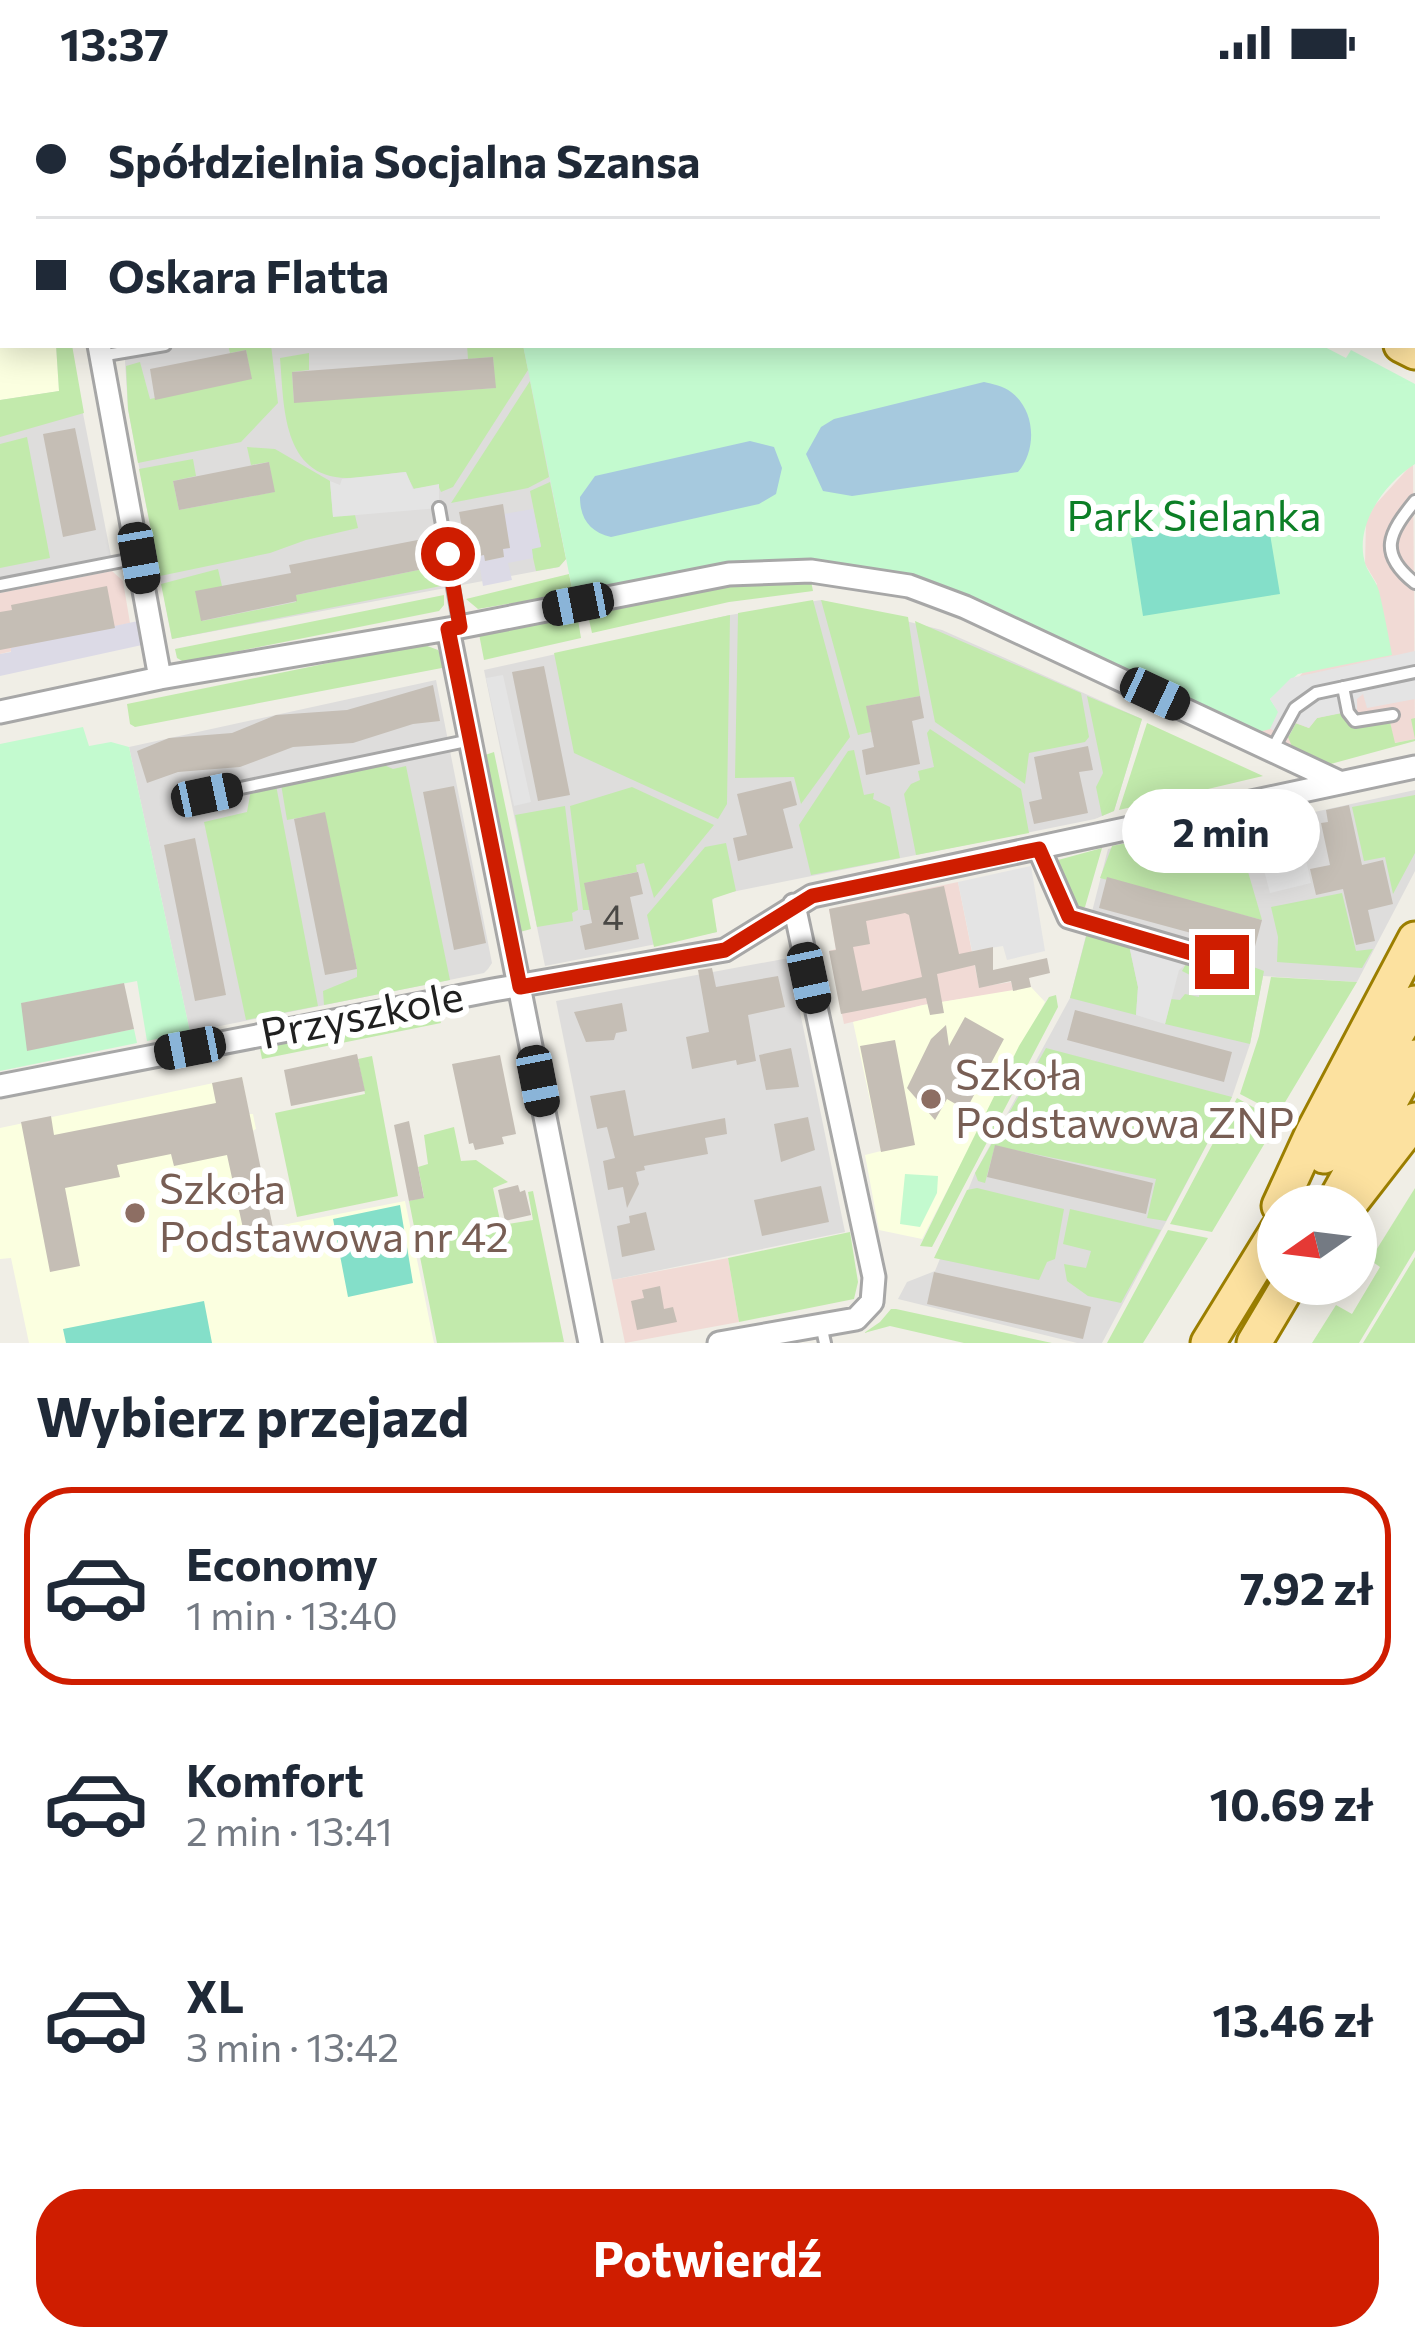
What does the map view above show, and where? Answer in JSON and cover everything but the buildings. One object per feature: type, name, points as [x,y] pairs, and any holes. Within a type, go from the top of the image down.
[{"type":"main road","points":[[1289,1185],[1415,939]]},
{"type":"main road","points":[[1305,1185],[1415,1003]]},
{"type":"main road","points":[[1344,1185],[1415,1058]]},
{"type":"main road","points":[[1364,1185],[1415,1120]]},
{"type":"main road","points":[[1244,1283],[1257,1255]]},
{"type":"main road","points":[[1208,1343],[1257,1262]]},
{"type":"main road","points":[[1254,1343],[1277,1305]]},
{"type":"street","points":[[99,350],[160,678]]},
{"type":"street","points":[[0,712],[160,678],[454,628],[729,574],[812,572],[909,586],[964,607],[1339,782]]},
{"type":"street","points":[[454,628],[471,740],[590,1343]]},
{"type":"street","name":"Przyszkole","points":[[0,1086],[725,950],[812,896],[1415,767]]},
{"type":"street","points":[[1039,849],[1069,917],[1222,962]]},
{"type":"street","points":[[718,1343],[823,1334],[863,1315],[872,1302],[874,1277],[794,905]]},
{"type":"lane","points":[[439,508],[454,628]]},
{"type":"lane","points":[[1409,511],[1415,525]]},
{"type":"lane","points":[[1409,511],[1390,544],[1401,572],[1415,583]]},
{"type":"lane","points":[[0,586],[139,558]]},
{"type":"lane","points":[[1272,750],[1288,718],[1316,693],[1415,672]]},
{"type":"lane","points":[[1343,687],[1349,715],[1355,721],[1393,715]]},
{"type":"lane","points":[[207,795],[471,740]]},
{"type":"shaded area","points":[[0,348],[56,348],[59,391],[0,400]]},
{"type":"shaded area","points":[[124,348],[525,348],[566,559],[559,567],[172,639],[128,409]]},
{"type":"shaded area","points":[[78,388],[111,556],[0,578],[0,400]]},
{"type":"shaded area","points":[[1413,463],[1415,739],[1394,743],[1390,723],[1299,751],[1253,732],[1377,584],[1365,564],[1366,521]]},
{"type":"shaded area","points":[[406,472],[413,489],[439,484],[439,508],[333,517],[330,481],[340,485],[342,479]]},
{"type":"shaded area","points":[[533,509],[541,547],[532,549],[533,558],[508,563],[512,580],[483,586],[478,556],[484,555],[486,561],[504,557],[503,549],[510,547],[504,514]]},
{"type":"shaded area","points":[[112,571],[123,581],[130,623],[0,654],[0,593]]},
{"type":"shaded area","points":[[821,600],[942,630],[1142,719],[1114,811],[1095,819],[717,895],[711,902],[717,932],[545,966],[484,670],[730,615]]},
{"type":"shaded area","points":[[138,621],[142,645],[0,676],[0,654],[11,648]]},
{"type":"shaded area","points":[[1415,651],[1415,699],[1367,708],[1363,694],[1357,699],[1357,710],[1317,718],[1309,728],[1296,723],[1289,736],[1270,729],[1278,712],[1270,699],[1291,678]]},
{"type":"shaded area","points":[[503,675],[531,802],[514,806],[486,678]]},
{"type":"shaded area","points":[[436,680],[492,963],[488,969],[190,1032],[129,747]]},
{"type":"shaded area","points":[[1415,790],[1415,871],[1357,982],[1263,976],[1250,1044],[1232,1097],[1102,1343],[1077,1343],[898,1299],[907,1282],[935,1271],[975,1173],[1070,998],[1108,849],[1233,820],[1250,826]]},
{"type":"shaded area","points":[[1297,818],[1311,883],[1270,893],[1253,828]]},
{"type":"shaded area","points":[[1031,866],[1045,951],[1007,960],[1003,946],[972,951],[958,882]]},
{"type":"shaded area","points":[[958,882],[979,987],[1011,982],[1013,991],[844,1024],[829,951],[836,949],[829,909]]},
{"type":"shaded area","points":[[1131,933],[1243,963],[1243,974],[1235,982],[1199,976],[1195,962],[1186,964],[1179,970],[1165,1024],[1136,1015],[1138,987]]},
{"type":"shaded area","points":[[789,958],[845,1232],[612,1280],[556,1001]]},
{"type":"shaded area","name":"Szkoła Podstawowa ZNP","points":[[1031,987],[1045,1002],[922,1239],[879,1230],[865,1155],[881,1151],[853,1022]]},
{"type":"shaded area","name":"Szkoła Podstawowa nr 42","points":[[242,1077],[272,1227],[405,1201],[434,1343],[29,1343],[11,1258],[0,1259],[0,1128]]},
{"type":"shaded area","points":[[728,1258],[739,1322],[625,1343],[612,1280]]},
{"type":"green space","points":[[56,348],[73,348],[84,413],[0,437],[0,400],[59,391]]},
{"type":"green space","points":[[229,348],[271,348],[278,403],[241,442],[138,463],[126,366],[140,362],[150,399],[251,378],[246,350],[230,353]]},
{"type":"green space","points":[[467,348],[524,348],[528,370],[453,487],[441,492],[438,485],[414,489],[405,472],[354,478],[326,475],[298,452],[286,417],[280,358],[309,353],[309,370],[292,372],[294,402],[495,388],[493,357],[468,359]]},
{"type":"green space","name":"Park Sielanka","points":[[524,348],[1327,348],[1346,358],[1351,350],[1415,384],[1415,464],[1383,494],[1364,536],[1366,566],[1379,591],[1392,655],[1298,674],[1270,699],[1279,713],[1270,729],[1259,732],[912,575],[804,559],[729,562],[573,593]]},
{"type":"green space","points":[[530,381],[549,477],[528,488],[451,503]]},
{"type":"green space","points":[[27,437],[50,558],[0,568],[0,444]]},
{"type":"green space","points":[[247,447],[275,449],[330,481],[333,516],[355,515],[358,528],[160,576],[139,469],[193,459],[196,476],[173,481],[179,510],[274,492],[269,462],[251,465]]},
{"type":"green space","points":[[550,482],[566,559],[559,567],[536,571],[531,549],[541,546],[530,491]]},
{"type":"green space","points":[[1267,516],[1280,594],[1143,616],[1131,538]]},
{"type":"green space","points":[[438,566],[441,586],[172,639],[161,584],[218,569],[222,586],[202,621],[296,602],[296,595]]},
{"type":"green space","points":[[569,574],[573,593],[478,609],[466,599]]},
{"type":"green space","points":[[746,580],[811,581],[813,591],[729,602],[592,633],[588,615]]},
{"type":"green space","points":[[444,595],[439,611],[184,662],[175,649]]},
{"type":"green space","points":[[813,600],[850,737],[801,804],[794,777],[735,778],[738,613]]},
{"type":"green space","points":[[821,600],[908,617],[920,696],[867,706],[871,732],[858,735]]},
{"type":"green space","points":[[577,614],[581,638],[484,660],[479,634]]},
{"type":"green space","points":[[730,615],[727,804],[718,819],[574,753],[554,653]]},
{"type":"green space","points":[[915,621],[1081,693],[1089,737],[1085,742],[1029,753],[1025,784],[935,722]]},
{"type":"green space","points":[[422,644],[438,650],[447,667],[135,727],[130,724],[127,704]]},
{"type":"green space","points":[[1087,696],[1142,719],[1114,811],[1102,816],[1096,787],[1103,773]]},
{"type":"green space","points":[[1340,713],[1351,724],[1390,722],[1395,743],[1415,741],[1327,765],[1293,749],[1288,737],[1295,723],[1309,728],[1317,718]]},
{"type":"green space","points":[[1147,723],[1263,776],[1119,810]]},
{"type":"green space","points":[[83,727],[89,746],[111,742],[129,747],[190,1032],[147,1041],[137,981],[22,1003],[28,1050],[134,1029],[137,1043],[0,1071],[0,744]]},
{"type":"green space","points":[[930,729],[1021,789],[1029,833],[916,855],[904,794],[920,780],[918,771],[934,767]]},
{"type":"green space","points":[[854,750],[864,795],[874,793],[873,799],[890,807],[900,858],[811,875],[799,825],[848,751]]},
{"type":"green space","points":[[494,752],[531,929],[520,932],[485,755]]},
{"type":"green space","points":[[382,764],[393,769],[406,766],[450,980],[324,1005],[323,991],[357,977],[357,969],[324,813],[287,820],[281,784]]},
{"type":"green space","points":[[276,785],[318,1006],[246,1020],[204,822],[247,812],[251,790]]},
{"type":"green space","points":[[632,787],[714,825],[654,898],[644,863],[636,865],[637,872],[585,883],[590,910],[583,910],[570,806]]},
{"type":"green space","points":[[1415,795],[1415,853],[1393,894],[1385,857],[1364,861],[1352,807]]},
{"type":"green space","points":[[565,806],[578,910],[572,913],[573,921],[537,927],[515,815]]},
{"type":"green space","points":[[1233,820],[1262,920],[1100,878],[1112,846]]},
{"type":"green space","points":[[726,843],[736,891],[712,899],[717,932],[654,947],[647,915],[705,847]]},
{"type":"green space","points":[[1102,848],[1085,907],[1079,909],[1070,901],[1058,860]]},
{"type":"green space","points":[[1342,893],[1356,951],[1373,949],[1362,968],[1277,962],[1278,937],[1271,907]]},
{"type":"green space","points":[[1087,933],[1129,945],[1138,987],[1136,1015],[1070,998]]},
{"type":"green space","points":[[1195,962],[1243,974],[1243,963],[1264,971],[1250,1044],[1165,1024],[1171,999],[1180,1000],[1185,994],[1199,997],[1200,991],[1191,988],[1190,975],[1182,971]]},
{"type":"green space","points":[[1271,977],[1357,982],[1278,1114],[1240,1094]]},
{"type":"green space","points":[[1056,995],[1058,1007],[932,1247],[920,1246],[1019,1046],[1049,997]]},
{"type":"green space","points":[[439,1016],[441,1023],[262,1059],[259,1044],[383,1020],[409,1022]]},
{"type":"green space","points":[[1046,1048],[1232,1097],[1166,1221],[1147,1218],[1156,1179],[995,1146],[985,1183],[978,1181],[975,1173]]},
{"type":"green space","points":[[372,1056],[398,1196],[297,1217],[275,1113],[365,1094],[358,1059]]},
{"type":"green space","points":[[1237,1098],[1278,1121],[1212,1232],[1170,1224]]},
{"type":"green space","points":[[454,1127],[461,1161],[476,1160],[508,1182],[493,1188],[501,1225],[533,1220],[528,1192],[533,1191],[564,1342],[437,1343],[409,1201],[424,1197],[418,1167],[428,1164],[424,1135]]},
{"type":"green space","points":[[905,1174],[938,1176],[937,1193],[920,1227],[900,1224]]},
{"type":"green space","points":[[977,1188],[1064,1209],[1055,1259],[1047,1262],[1039,1280],[934,1258],[967,1190]]},
{"type":"green space","points":[[1415,1188],[1415,1250],[1359,1343],[1312,1343],[1336,1305],[1352,1314],[1357,1305],[1377,1305],[1377,1249]]},
{"type":"green space","points":[[400,1205],[413,1283],[348,1297],[333,1219]]},
{"type":"green space","points":[[1070,1209],[1161,1230],[1121,1303],[1088,1296],[1067,1281],[1064,1264],[1086,1268],[1091,1251],[1063,1244]]},
{"type":"green space","points":[[1168,1230],[1208,1238],[1143,1343],[1107,1343]]},
{"type":"green space","points":[[850,1232],[858,1282],[854,1299],[739,1322],[728,1258]]},
{"type":"green space","points":[[1415,1257],[1415,1343],[1363,1343]]},
{"type":"green space","points":[[204,1301],[212,1343],[66,1343],[63,1329]]},
{"type":"green space","points":[[891,1309],[1052,1343],[964,1343],[890,1326],[864,1333]]},
{"type":"water","points":[[984,382],[1008,390],[1025,409],[1031,442],[1018,472],[852,496],[823,491],[806,454],[821,427],[834,419]]},
{"type":"water","points":[[750,441],[774,447],[782,468],[776,494],[759,504],[611,537],[597,532],[584,518],[580,497],[595,476]]},
{"type":"place","name":"Szkoła Podstawowa ZNP","points":[[931,1099]]},
{"type":"place","name":"Szkoła Podstawowa nr 42","points":[[135,1213]]},
{"type":"route","points":[[448,554],[460,627],[448,629],[520,987],[725,950],[805,898],[1039,849],[1069,917],[1222,962]]}]
